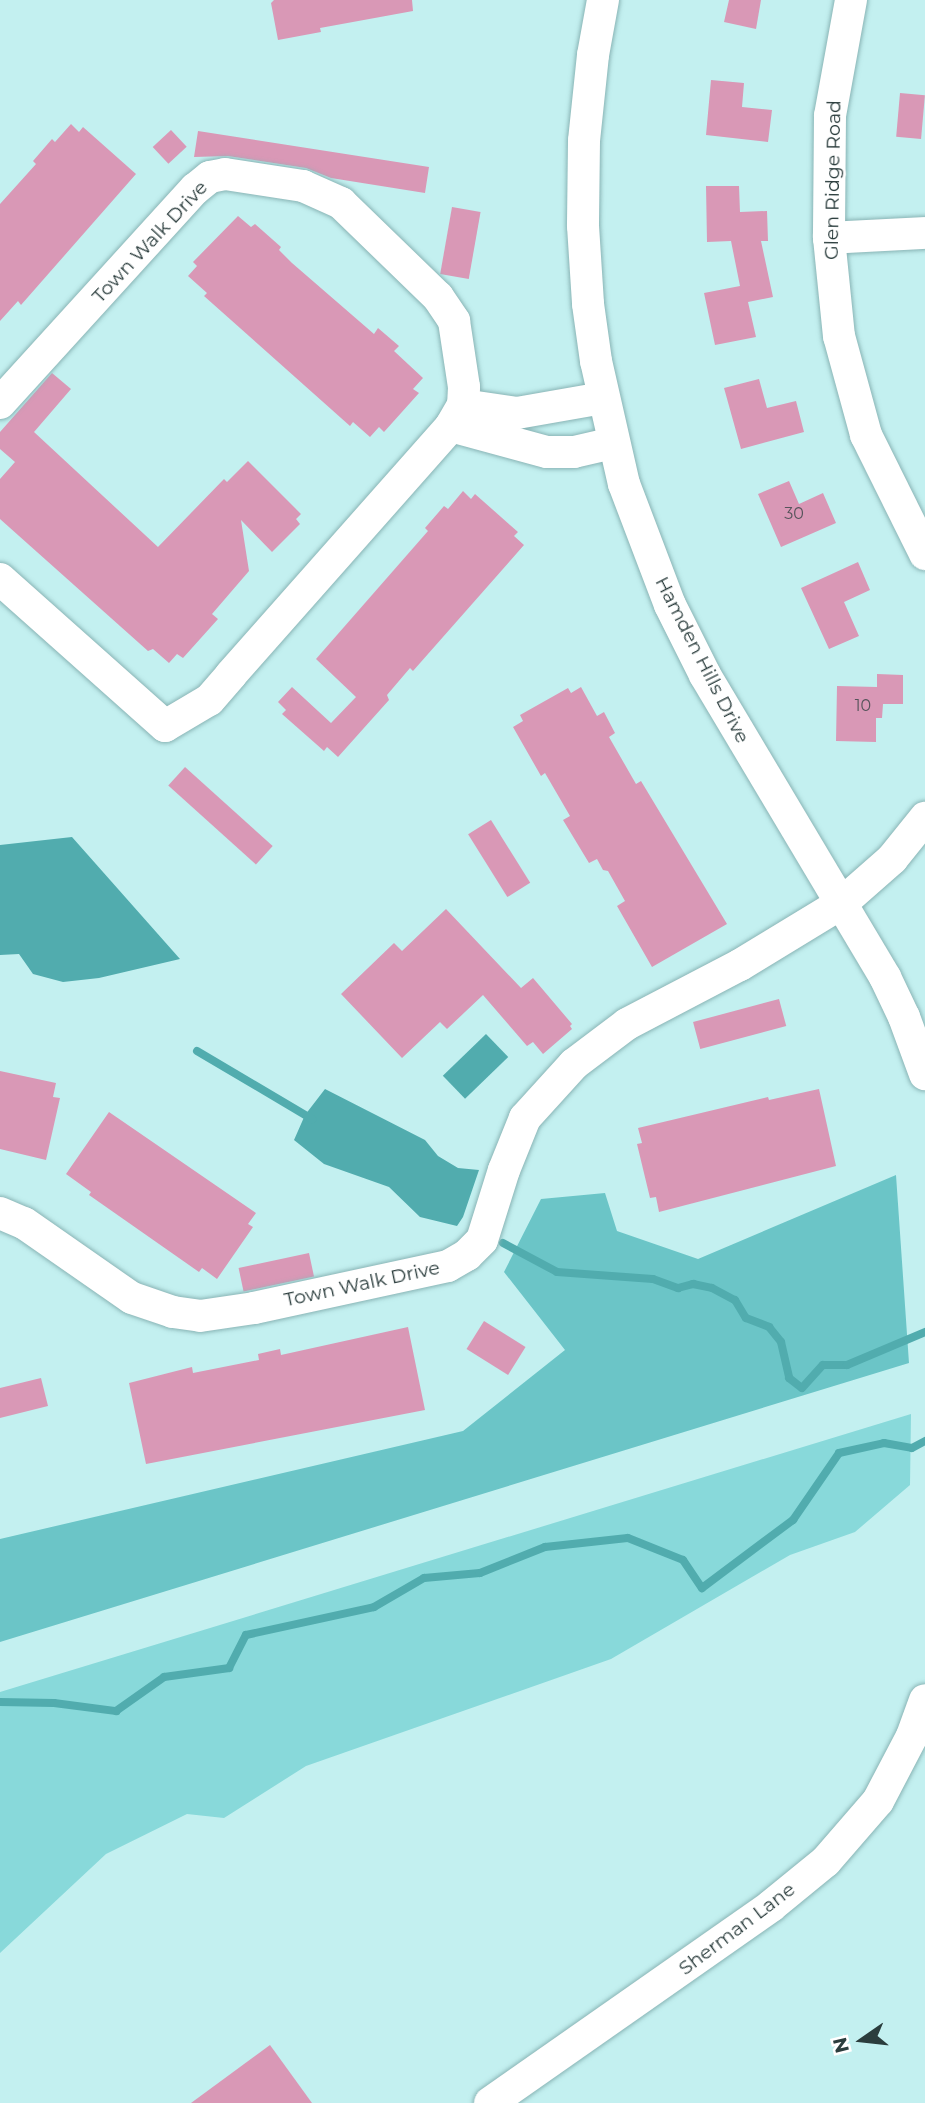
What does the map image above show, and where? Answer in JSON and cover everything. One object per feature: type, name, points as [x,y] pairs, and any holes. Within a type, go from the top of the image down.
[{"type":"street","name":"Hamden Hills Drive","points":[[603,0],[593,55],[584,141],[583,226],[588,304],[613,443],[639,526],[670,605],[753,759],[842,903],[904,1017],[925,1074]]},
{"type":"street","name":"Glen Ridge Road","points":[[851,0],[830,116],[829,238],[839,336],[866,435],[925,554]]},
{"type":"street","name":"Town Walk Drive","points":[[0,403],[195,189],[210,177],[225,174],[303,186],[341,203],[438,297],[454,321],[464,387],[457,416]]},
{"type":"street","points":[[829,238],[925,233]]},
{"type":"street","points":[[0,579],[165,726],[209,699],[457,416],[517,413],[603,398]]},
{"type":"street","points":[[457,416],[547,453],[574,452],[613,443]]},
{"type":"street","points":[[842,903],[892,859],[925,818]]},
{"type":"street","name":"Town Walk Drive","points":[[0,1213],[24,1223],[132,1298],[173,1312],[200,1316],[254,1308],[448,1266],[467,1255],[482,1240],[504,1170],[525,1118],[574,1064],[627,1024],[740,965],[842,903]]},
{"type":"street","name":"Sherman Lane","points":[[490,2103],[750,1922],[826,1861],[878,1801],[912,1736],[925,1700]]},
{"type":"shaded area","points":[[72,837],[180,959],[99,978],[63,982],[33,974],[19,954],[0,955],[0,845]]},
{"type":"shaded area","points":[[486,1034],[508,1057],[465,1099],[443,1076]]},
{"type":"shaded area","points":[[325,1089],[425,1140],[438,1156],[458,1168],[479,1170],[463,1217],[457,1226],[420,1217],[389,1187],[324,1164],[294,1140],[305,1115]]},
{"type":"shaded area","points":[[896,1175],[909,1363],[0,1642],[0,1539],[463,1431],[565,1350],[504,1272],[541,1199],[605,1193],[617,1231],[698,1259]]},
{"type":"shaded area","points":[[911,1414],[910,1485],[855,1532],[790,1555],[611,1659],[306,1766],[224,1818],[187,1814],[106,1854],[0,1953],[0,1692]]},
{"type":"building","points":[[274,0],[412,0],[413,11],[320,28],[321,32],[278,40],[271,3]]},
{"type":"building","points":[[729,0],[761,0],[756,29],[724,22]]},
{"type":"building","points":[[711,80],[744,83],[742,107],[772,110],[768,142],[706,135]]},
{"type":"building","points":[[900,93],[925,95],[921,139],[896,137]]},
{"type":"building","points":[[71,124],[79,132],[83,127],[136,174],[21,305],[18,301],[0,321],[0,204],[36,164],[33,161],[52,139],[55,142]]},
{"type":"building","points":[[171,130],[187,147],[168,164],[153,147]]},
{"type":"building","points":[[198,131],[429,167],[425,193],[331,178],[306,168],[228,156],[194,157]]},
{"type":"building","points":[[706,186],[739,186],[740,212],[767,211],[768,241],[761,241],[773,297],[748,302],[756,337],[715,345],[704,293],[740,286],[731,241],[707,242]]},
{"type":"building","points":[[452,207],[481,212],[469,279],[440,274]]},
{"type":"building","points":[[238,216],[251,227],[255,224],[281,247],[279,250],[292,263],[374,334],[378,328],[399,346],[394,351],[423,378],[413,389],[419,393],[384,432],[379,427],[370,437],[353,422],[350,426],[204,296],[207,293],[188,276],[197,266],[193,262]]},
{"type":"building","points":[[52,373],[71,389],[34,432],[158,547],[224,479],[227,482],[248,461],[301,514],[296,519],[300,524],[272,552],[241,520],[249,571],[212,614],[218,619],[183,658],[177,654],[169,663],[153,649],[148,651],[0,519],[0,479],[15,462],[0,449],[0,432]]},
{"type":"building","points":[[759,379],[767,408],[796,401],[804,432],[741,449],[724,388]]},
{"type":"building","points":[[789,481],[799,504],[823,493],[836,523],[781,547],[758,494]]},
{"type":"building","points":[[463,491],[471,499],[475,494],[518,532],[514,536],[524,545],[413,671],[410,668],[387,695],[389,700],[338,757],[327,747],[324,751],[282,714],[286,710],[278,702],[292,687],[331,723],[356,697],[316,659],[428,531],[425,528],[444,506],[448,509]]},
{"type":"building","points":[[858,562],[870,590],[844,602],[859,636],[829,649],[801,588]]},
{"type":"building","points":[[877,674],[903,675],[903,704],[883,704],[882,718],[876,718],[876,742],[836,741],[837,686],[877,687]]},
{"type":"building","points":[[581,687],[597,716],[604,712],[615,733],[609,737],[636,784],[641,781],[727,924],[652,967],[617,906],[625,901],[608,871],[603,870],[597,859],[589,863],[563,820],[570,816],[545,773],[541,776],[513,727],[523,721],[520,715],[568,688],[571,693]]},
{"type":"building","points":[[185,767],[273,846],[256,865],[168,786]]},
{"type":"building","points":[[491,820],[530,883],[507,897],[468,834]]},
{"type":"building","points":[[446,909],[521,988],[533,978],[572,1024],[572,1029],[543,1054],[533,1042],[527,1046],[483,995],[447,1029],[440,1022],[402,1058],[341,994],[394,943],[402,951]]},
{"type":"building","points":[[779,999],[786,1026],[700,1049],[693,1022]]},
{"type":"building","points":[[0,1071],[56,1083],[53,1097],[60,1098],[46,1160],[0,1149]]},
{"type":"building","points":[[819,1089],[836,1166],[659,1212],[656,1197],[650,1198],[637,1144],[642,1143],[638,1128],[768,1097],[769,1100]]},
{"type":"building","points":[[109,1112],[256,1213],[248,1224],[253,1227],[217,1279],[202,1268],[199,1272],[89,1195],[91,1192],[66,1174]]},
{"type":"building","points":[[309,1253],[314,1276],[244,1291],[239,1268]]},
{"type":"building","points":[[484,1321],[526,1347],[508,1375],[467,1349]]},
{"type":"building","points":[[408,1327],[425,1410],[146,1464],[129,1383],[192,1367],[193,1373],[259,1360],[258,1354],[280,1349],[281,1355]]},
{"type":"building","points":[[41,1378],[48,1406],[0,1418],[0,1388]]},
{"type":"building","points":[[270,2045],[312,2103],[191,2103]]},
{"type":"waterway","points":[[197,1051],[312,1119]]},
{"type":"waterway","points":[[503,1243],[557,1272],[653,1279],[678,1288],[693,1284],[712,1288],[735,1300],[746,1318],[769,1327],[781,1342],[789,1378],[802,1388],[823,1365],[847,1365],[925,1332]]},
{"type":"waterway","points":[[0,1702],[54,1703],[116,1711],[164,1677],[229,1668],[246,1635],[374,1607],[424,1578],[480,1573],[545,1547],[628,1538],[683,1560],[702,1588],[793,1520],[839,1453],[884,1443],[912,1448],[925,1441]]}]
